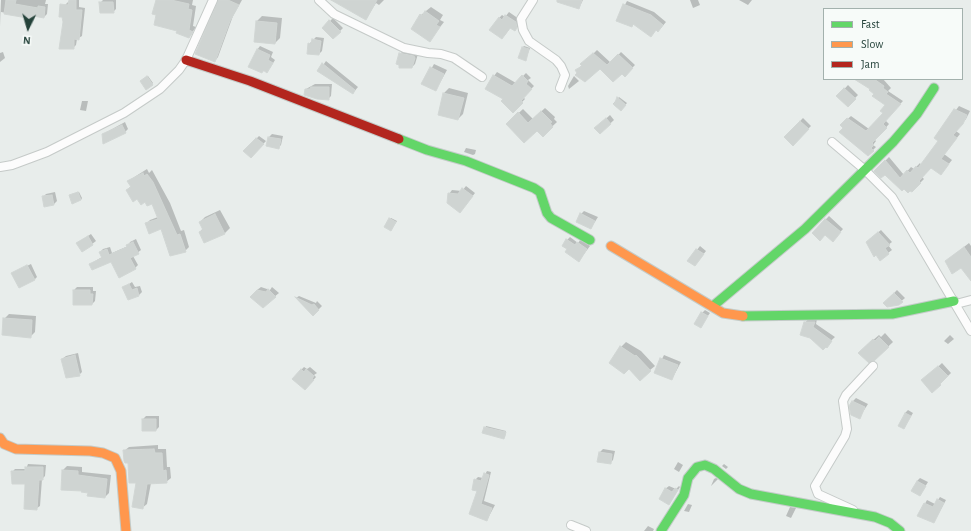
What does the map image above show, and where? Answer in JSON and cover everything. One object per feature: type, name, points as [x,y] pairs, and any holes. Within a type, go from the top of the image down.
[{"type":"street","points":[[0,167],[12,165],[47,152],[124,113],[160,89],[170,80],[186,60],[213,0]]},
{"type":"street","points":[[319,0],[334,14],[404,48],[441,54],[454,58],[482,77]]},
{"type":"street","points":[[533,0],[521,19],[523,30],[529,41],[556,60],[561,66],[565,75],[560,88]]},
{"type":"street","points":[[186,60],[250,81],[414,145],[466,161],[534,188],[540,192],[547,213],[552,218],[590,240]]},
{"type":"street","points":[[713,306],[805,229],[865,170],[907,125],[934,88]]},
{"type":"street","points":[[832,142],[865,170],[892,198],[971,331]]},
{"type":"street","points":[[611,246],[723,313],[735,316],[892,314],[971,300]]},
{"type":"street","points":[[861,514],[818,494],[816,486],[845,436],[847,429],[843,401],[873,366]]},
{"type":"street","points":[[1,442],[16,449],[90,451],[103,453],[115,458],[121,472],[126,531]]},
{"type":"street","points":[[661,531],[684,495],[688,478],[697,466],[701,465],[708,465],[714,468],[730,483],[751,494],[875,517],[890,523],[900,531]]},
{"type":"street","points":[[571,525],[586,531]]},
{"type":"building","points":[[6,0],[16,0],[15,4],[38,8],[38,6],[45,7],[44,18],[33,16],[33,19],[4,14]]},
{"type":"building","points":[[69,0],[76,0],[76,10],[82,10],[79,40],[74,39],[74,49],[59,49],[63,22],[62,17],[59,17],[60,4],[68,5]]},
{"type":"building","points":[[156,0],[171,0],[189,4],[188,9],[192,10],[189,30],[193,32],[189,38],[176,33],[177,31],[154,25],[156,15],[152,14]]},
{"type":"building","points":[[218,0],[228,0],[239,5],[230,21],[215,62],[195,54]]},
{"type":"building","points":[[331,0],[377,0],[366,20]]},
{"type":"building","points":[[557,0],[582,0],[579,9],[557,2]]},
{"type":"building","points":[[99,2],[113,2],[114,13],[100,13]]},
{"type":"building","points":[[623,4],[651,15],[663,25],[658,32],[656,30],[651,37],[633,24],[632,27],[616,21]]},
{"type":"building","points":[[425,11],[439,21],[436,25],[440,27],[430,42],[411,29],[420,14],[422,16]]},
{"type":"building","points":[[505,15],[516,22],[517,28],[515,31],[510,28],[502,39],[489,30],[499,17],[502,20]]},
{"type":"building","points":[[329,20],[341,32],[333,39],[322,28]]},
{"type":"building","points":[[256,21],[277,23],[275,44],[254,42]]},
{"type":"building","points":[[312,39],[321,41],[319,55],[307,54],[308,43],[311,44]]},
{"type":"building","points":[[522,47],[529,49],[526,61],[518,58]]},
{"type":"building","points":[[257,49],[270,55],[268,60],[273,63],[267,73],[263,70],[262,73],[248,67]]},
{"type":"building","points":[[399,53],[414,56],[415,58],[412,68],[399,68],[399,65],[396,64]]},
{"type":"building","points":[[593,53],[607,65],[618,54],[633,68],[625,77],[622,74],[613,82],[600,69],[585,82],[575,75],[577,73],[575,70],[582,66],[580,64]]},
{"type":"building","points":[[322,63],[355,90],[353,94],[317,71]]},
{"type":"building","points":[[430,67],[444,74],[436,91],[421,84]]},
{"type":"building","points":[[493,75],[512,86],[522,75],[528,81],[526,84],[532,89],[521,101],[523,103],[513,113],[501,101],[503,99],[485,89]]},
{"type":"building","points":[[147,76],[153,85],[146,90],[140,81]]},
{"type":"building","points":[[856,80],[875,80],[884,86],[883,88],[888,92],[886,94],[901,104],[883,124],[887,128],[872,143],[874,145],[871,148],[874,151],[868,156],[839,132],[843,128],[840,125],[847,118],[866,131],[883,113],[880,111],[885,105],[872,96],[874,94],[869,90],[870,89]]},
{"type":"building","points":[[311,87],[329,87],[329,100],[317,99],[304,95],[305,89],[310,89]]},
{"type":"building","points":[[844,88],[856,99],[848,107],[836,96]]},
{"type":"building","points":[[443,93],[464,98],[458,120],[438,115]]},
{"type":"building","points":[[617,97],[626,105],[621,111],[614,105]]},
{"type":"building","points":[[954,109],[967,115],[963,124],[953,135],[957,138],[941,159],[949,164],[941,175],[931,168],[919,181],[921,183],[912,192],[910,191],[908,193],[904,189],[902,191],[885,175],[881,178],[874,171],[885,160],[900,178],[907,170],[910,173],[916,166],[918,168],[938,141],[934,138]]},
{"type":"building","points":[[541,111],[552,122],[550,123],[553,127],[543,137],[537,131],[524,143],[506,124],[518,112],[528,123]]},
{"type":"building","points":[[606,118],[611,124],[600,134],[594,128]]},
{"type":"building","points":[[800,121],[809,129],[793,146],[784,137]]},
{"type":"building","points":[[122,125],[126,133],[103,144],[102,134]]},
{"type":"building","points":[[268,137],[281,139],[279,149],[266,146]]},
{"type":"building","points":[[256,138],[264,144],[251,158],[243,151]]},
{"type":"building","points":[[143,173],[144,176],[147,174],[153,182],[177,235],[180,234],[186,252],[170,256],[161,229],[149,234],[145,223],[158,219],[152,204],[147,206],[145,202],[141,205],[137,199],[133,202],[126,190],[131,187],[127,181]]},
{"type":"building","points":[[462,188],[473,196],[460,213],[447,203],[448,193],[458,194]]},
{"type":"building","points":[[78,192],[81,200],[72,204],[69,195]]},
{"type":"building","points":[[52,195],[54,205],[44,207],[42,196]]},
{"type":"building","points":[[580,213],[595,221],[591,229],[576,222]]},
{"type":"building","points":[[215,214],[225,234],[204,243],[199,232],[203,230],[199,222]]},
{"type":"building","points":[[389,218],[396,222],[391,231],[384,227]]},
{"type":"building","points":[[825,219],[841,232],[833,242],[825,235],[820,241],[812,233]]},
{"type":"building","points":[[878,232],[890,245],[885,248],[889,254],[880,261],[876,255],[874,257],[866,242]]},
{"type":"building","points":[[88,236],[93,245],[82,252],[76,243]]},
{"type":"building","points":[[566,239],[575,245],[577,242],[587,249],[579,262],[565,252],[567,249],[562,246]]},
{"type":"building","points":[[133,242],[139,254],[130,258],[136,269],[119,278],[111,262],[92,270],[89,264],[102,258],[99,252],[107,249],[109,255],[127,247],[126,245]]},
{"type":"building","points":[[964,247],[971,257],[971,281],[961,268],[952,274],[945,261]]},
{"type":"building","points":[[696,249],[704,254],[695,266],[687,261]]},
{"type":"building","points":[[27,265],[35,280],[19,288],[11,273]]},
{"type":"building","points":[[129,284],[132,290],[137,288],[139,296],[128,300],[122,287]]},
{"type":"building","points":[[268,289],[276,297],[263,308],[250,297],[257,290],[266,292]]},
{"type":"building","points":[[73,290],[90,290],[90,294],[93,294],[92,305],[73,305]]},
{"type":"building","points":[[894,293],[903,302],[899,305],[887,307],[883,303]]},
{"type":"building","points":[[295,297],[312,305],[314,304],[319,310],[313,316]]},
{"type":"building","points":[[701,312],[708,316],[701,328],[694,324]]},
{"type":"building","points":[[3,318],[32,320],[31,338],[2,335]]},
{"type":"building","points":[[804,322],[815,322],[813,327],[832,341],[827,348],[826,347],[823,350],[810,338],[800,335]]},
{"type":"building","points":[[879,337],[889,347],[874,361],[869,363],[858,353],[873,339],[875,341]]},
{"type":"building","points":[[620,346],[635,356],[636,355],[651,371],[640,381],[629,369],[624,374],[609,363]]},
{"type":"building","points":[[75,355],[80,376],[66,378],[61,359]]},
{"type":"building","points":[[660,358],[678,365],[672,380],[654,373]]},
{"type":"building","points":[[938,366],[948,376],[932,393],[921,380]]},
{"type":"building","points":[[301,369],[304,372],[306,369],[314,376],[312,379],[314,380],[305,390],[292,379]]},
{"type":"building","points":[[852,401],[865,407],[860,419],[851,415],[849,406]]},
{"type":"building","points":[[905,413],[911,416],[904,429],[898,426]]},
{"type":"building","points":[[142,419],[156,419],[156,431],[142,431]]},
{"type":"building","points":[[484,427],[506,432],[504,439],[482,433]]},
{"type":"building","points":[[154,449],[155,453],[162,453],[163,471],[166,470],[167,483],[147,484],[143,509],[132,507],[136,483],[129,483],[128,463],[125,463],[124,461],[123,450]]},
{"type":"building","points":[[599,452],[612,454],[611,464],[597,462]]},
{"type":"building","points":[[25,467],[43,467],[43,480],[39,480],[37,510],[24,509],[25,484],[12,484],[11,471],[25,471]]},
{"type":"building","points":[[62,470],[78,471],[78,475],[107,479],[105,498],[87,496],[88,493],[81,492],[82,491],[61,490]]},
{"type":"building","points":[[484,473],[489,475],[481,504],[492,508],[487,521],[469,514],[477,491],[472,490],[474,479],[481,481]]},
{"type":"building","points":[[917,481],[926,486],[920,496],[911,491]]},
{"type":"building","points":[[665,488],[672,492],[675,488],[678,490],[669,505],[659,499]]},
{"type":"building","points":[[937,499],[944,503],[934,523],[917,516],[924,503],[933,507]]},
{"type":"traffic: fast","points":[[713,306],[805,229],[893,142],[917,114],[934,88]]},
{"type":"traffic: fast","points":[[399,139],[427,150],[466,161],[534,188],[540,192],[547,213],[551,218],[590,240]]},
{"type":"traffic: fast","points":[[743,316],[892,314],[954,301]]},
{"type":"traffic: fast","points":[[661,531],[684,495],[688,478],[697,467],[705,465],[714,469],[739,489],[751,494],[875,517],[890,523],[900,531]]},
{"type":"traffic: slow","points":[[611,246],[723,313],[743,316]]},
{"type":"traffic: slow","points":[[0,438],[4,444],[16,449],[90,451],[103,453],[115,458],[121,471],[126,531]]},
{"type":"traffic: jam","points":[[186,60],[250,81],[399,139]]}]
